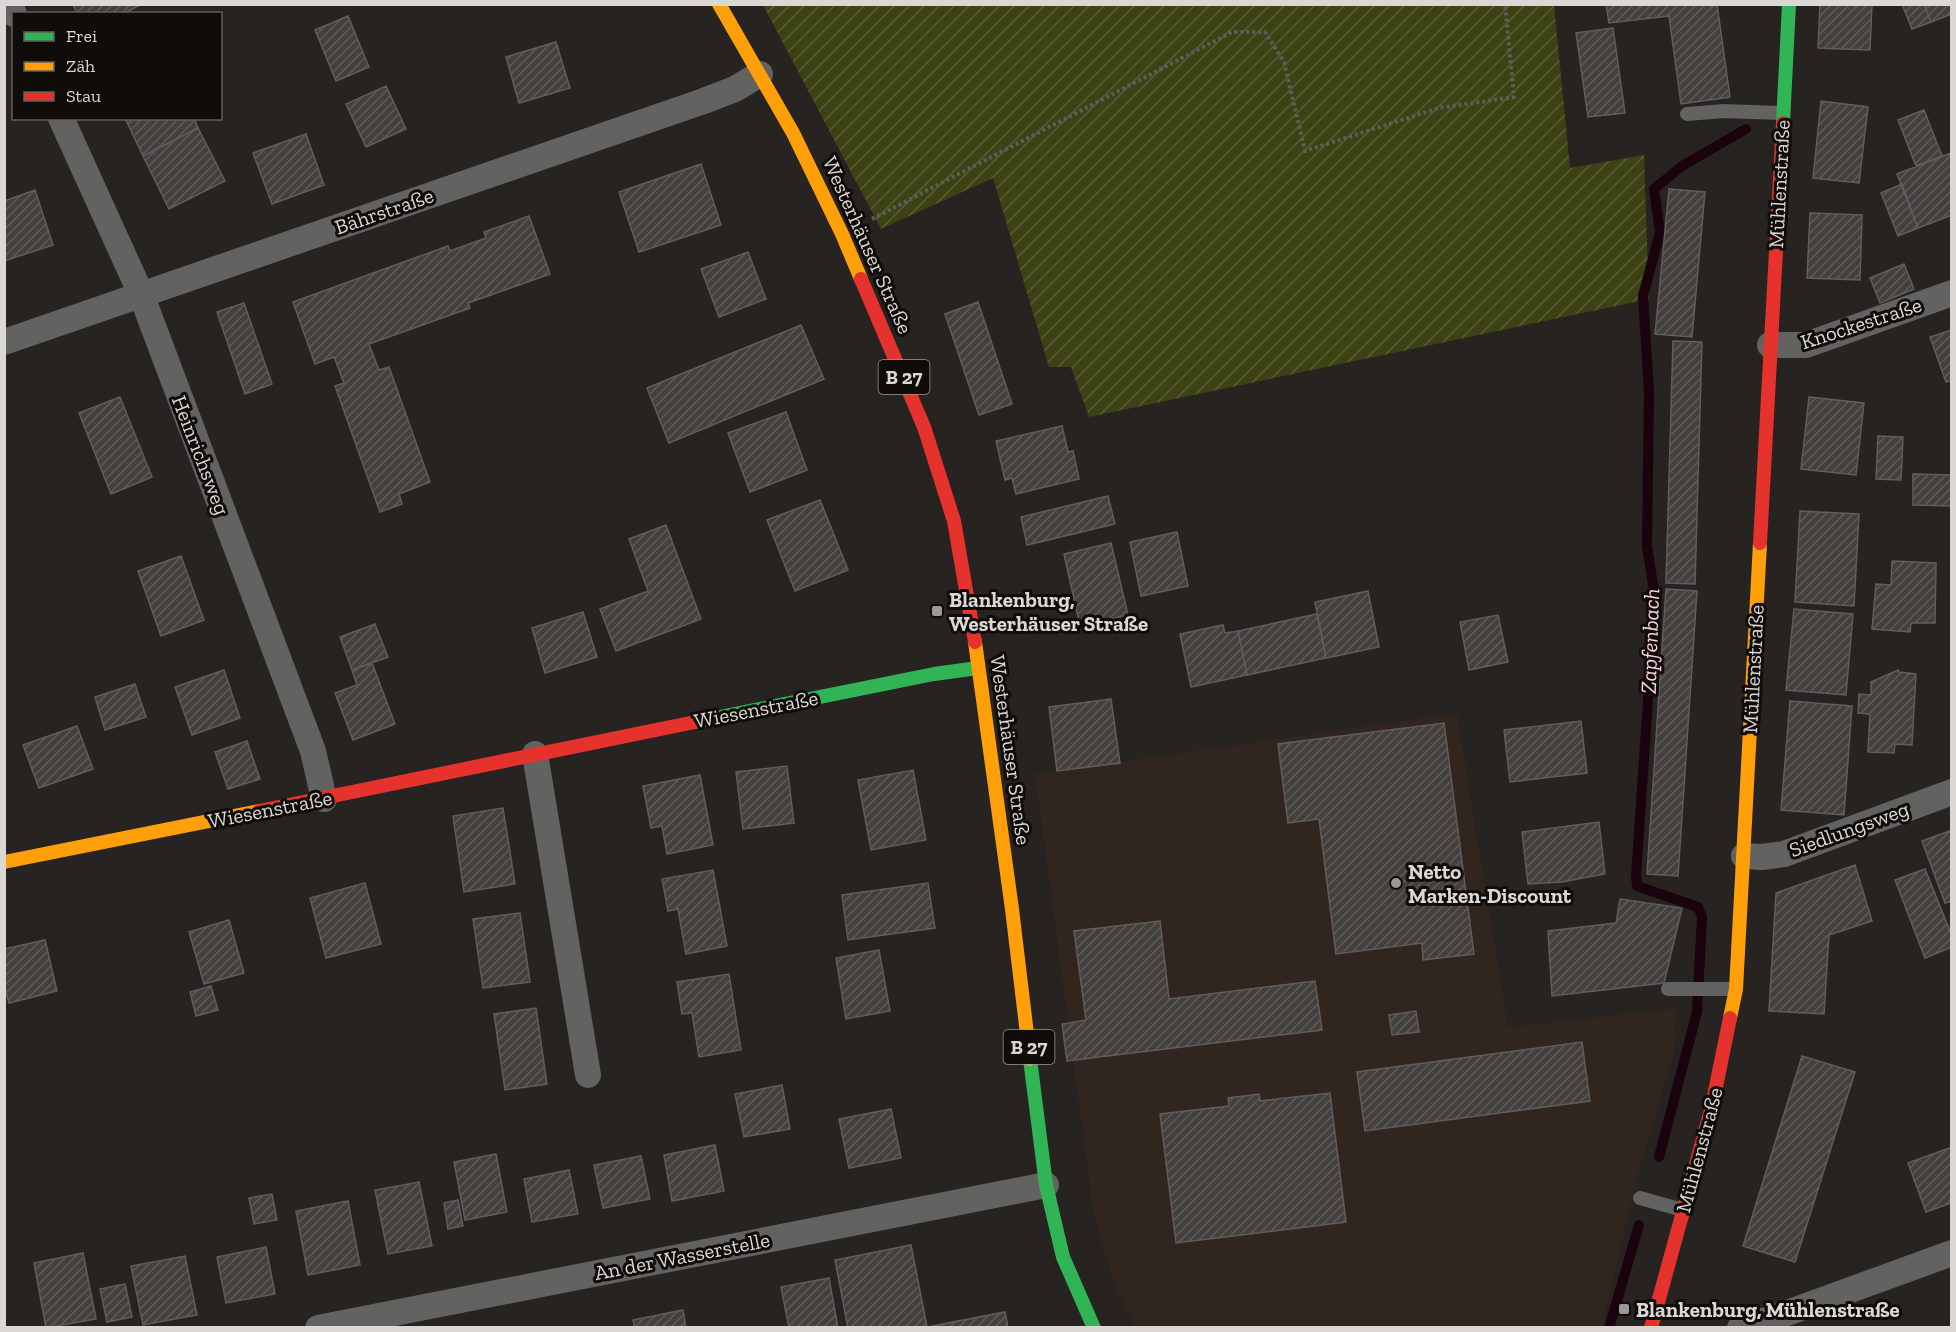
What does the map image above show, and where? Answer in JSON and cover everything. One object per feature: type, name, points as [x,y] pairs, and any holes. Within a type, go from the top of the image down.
[{"type":"street","name":"Westerhäuser Straße","points":[[719,4],[793,134],[842,234],[907,384],[940,472],[954,521],[978,668],[1012,909],[1046,1185],[1063,1257],[1094,1328]]},
{"type":"street","name":"Mühlenstraße","points":[[1658,1326],[1683,1210],[1712,1106],[1736,988],[1789,4]]},
{"type":"street","name":"Bährstraße","points":[[4,342],[701,102],[735,89],[760,74]]},
{"type":"street","name":"Heinrichsweg","points":[[62,120],[141,294],[313,752],[324,799]]},
{"type":"street","name":"Knockestraße","points":[[1770,345],[1806,345],[1952,292]]},
{"type":"street","name":"Wiesenstraße","points":[[4,862],[934,674],[978,668]]},
{"type":"street","points":[[535,754],[588,1075]]},
{"type":"street","name":"Siedlungsweg","points":[[1744,856],[1762,857],[1784,854],[1952,792]]},
{"type":"street","name":"An der Wasserstelle","points":[[318,1328],[1046,1185]]},
{"type":"street","points":[[1740,1328],[1952,1253]]},
{"type":"lane","points":[[1687,114],[1724,111],[1783,113]]},
{"type":"lane","points":[[1668,989],[1736,988]]},
{"type":"lane","points":[[1640,1198],[1683,1210]]},
{"type":"path","points":[[842,234],[1232,32],[1265,32],[1284,62],[1305,151],[1439,108],[1514,97],[1505,4]]},
{"type":"shaded area","points":[[1457,713],[1508,1027],[1677,1008],[1674,1052],[1635,1186],[1602,1327],[1136,1327],[1116,1290],[1094,1215],[1035,774]]},
{"type":"green space","points":[[763,5],[1554,5],[1570,168],[1644,155],[1649,299],[1089,417],[1071,367],[1049,367],[993,178],[881,229]]},
{"type":"building","points":[[73,4],[140,4],[127,12],[76,12]]},
{"type":"building","points":[[1606,4],[1717,4],[1730,97],[1681,104],[1669,16],[1609,23]]},
{"type":"building","points":[[1820,4],[1872,4],[1870,50],[1818,48]]},
{"type":"building","points":[[1902,4],[1924,4],[1931,22],[1912,29]]},
{"type":"building","points":[[1924,4],[1952,4],[1952,14],[1931,22]]},
{"type":"building","points":[[348,16],[369,67],[336,81],[315,30]]},
{"type":"building","points":[[1613,28],[1625,113],[1588,117],[1576,33]]},
{"type":"building","points":[[556,42],[570,88],[519,103],[506,57]]},
{"type":"building","points":[[386,86],[406,129],[366,147],[346,104]]},
{"type":"building","points":[[1821,101],[1868,107],[1859,183],[1813,178]]},
{"type":"building","points":[[1924,110],[1942,156],[1916,166],[1898,120]]},
{"type":"building","points":[[126,120],[195,120],[198,128],[143,156]]},
{"type":"building","points":[[198,128],[225,181],[169,209],[143,156]]},
{"type":"building","points":[[306,134],[324,185],[272,204],[253,153]]},
{"type":"building","points":[[1951,153],[1952,215],[1918,228],[1897,174]]},
{"type":"building","points":[[701,164],[721,225],[639,252],[619,192]]},
{"type":"building","points":[[1902,184],[1918,228],[1898,236],[1881,193]]},
{"type":"building","points":[[1669,189],[1705,192],[1692,337],[1655,334]]},
{"type":"building","points":[[35,190],[53,245],[4,261],[4,201]]},
{"type":"building","points":[[1810,213],[1862,215],[1860,280],[1807,278]]},
{"type":"building","points":[[529,216],[550,274],[468,303],[470,308],[369,344],[379,370],[389,367],[430,482],[399,494],[402,504],[380,512],[335,386],[344,383],[334,357],[315,364],[293,302],[448,246],[450,251],[486,238],[484,232]]},
{"type":"building","points":[[748,252],[766,299],[719,317],[701,269]]},
{"type":"building","points":[[1904,264],[1914,289],[1880,303],[1870,278]]},
{"type":"building","points":[[978,302],[1012,404],[979,415],[945,314]]},
{"type":"building","points":[[244,303],[272,384],[245,394],[217,312]]},
{"type":"building","points":[[801,325],[824,379],[669,443],[647,388]]},
{"type":"building","points":[[1952,330],[1952,380],[1946,382],[1930,337]]},
{"type":"building","points":[[1673,341],[1702,342],[1695,584],[1666,583]]},
{"type":"building","points":[[120,397],[152,477],[111,494],[79,413]]},
{"type":"building","points":[[1809,397],[1864,403],[1856,475],[1801,469]]},
{"type":"building","points":[[786,412],[807,470],[750,492],[728,433]]},
{"type":"building","points":[[1062,426],[1068,452],[1073,451],[1079,479],[1016,494],[1012,478],[1005,480],[996,441]]},
{"type":"building","points":[[1878,436],[1903,437],[1901,480],[1876,479]]},
{"type":"building","points":[[1913,474],[1952,475],[1952,506],[1913,505]]},
{"type":"building","points":[[1108,496],[1115,524],[1027,545],[1021,517]]},
{"type":"building","points":[[820,500],[848,570],[795,591],[767,520]]},
{"type":"building","points":[[1800,511],[1859,514],[1854,606],[1795,602]]},
{"type":"building","points":[[666,525],[701,619],[616,651],[600,609],[648,591],[629,539]]},
{"type":"building","points":[[1177,532],[1188,586],[1141,596],[1130,542]]},
{"type":"building","points":[[1111,543],[1128,615],[1080,626],[1064,554]]},
{"type":"building","points":[[181,556],[204,620],[161,636],[138,571]]},
{"type":"building","points":[[1892,561],[1936,563],[1935,623],[1911,623],[1910,632],[1872,629],[1876,584],[1891,585]]},
{"type":"building","points":[[1666,589],[1697,591],[1678,876],[1647,874]]},
{"type":"building","points":[[1368,591],[1379,647],[1326,658],[1315,602]]},
{"type":"building","points":[[1794,609],[1853,614],[1846,695],[1786,690]]},
{"type":"building","points":[[583,612],[597,657],[545,673],[532,628]]},
{"type":"building","points":[[1317,614],[1326,658],[1247,675],[1238,631]]},
{"type":"building","points":[[1498,615],[1508,662],[1469,670],[1460,622]]},
{"type":"building","points":[[375,624],[388,657],[352,670],[340,637]]},
{"type":"building","points":[[1223,625],[1225,633],[1238,631],[1247,675],[1191,687],[1180,634]]},
{"type":"building","points":[[372,663],[395,724],[353,740],[335,693],[357,685],[352,670]]},
{"type":"building","points":[[224,670],[240,718],[192,735],[175,687]]},
{"type":"building","points":[[1898,670],[1916,674],[1912,745],[1895,744],[1894,753],[1868,752],[1870,714],[1858,713],[1859,694],[1871,695],[1871,682]]},
{"type":"building","points":[[135,684],[146,717],[105,730],[95,697]]},
{"type":"building","points":[[1111,699],[1120,763],[1057,771],[1049,707]]},
{"type":"building","points":[[1790,701],[1852,706],[1844,815],[1781,810]]},
{"type":"building","points":[[1581,721],[1587,773],[1510,782],[1504,730]]},
{"type":"building","name":"Netto Marken-Discount","points":[[1444,723],[1474,954],[1423,960],[1422,943],[1336,954],[1319,819],[1288,823],[1278,744]]},
{"type":"building","points":[[77,726],[93,769],[39,788],[23,745]]},
{"type":"building","points":[[247,741],[260,779],[228,789],[215,752]]},
{"type":"building","points":[[787,766],[794,823],[743,829],[736,772]]},
{"type":"building","points":[[913,770],[926,840],[871,850],[858,780]]},
{"type":"building","points":[[700,775],[713,845],[667,854],[662,826],[651,828],[643,786]]},
{"type":"building","points":[[503,808],[515,884],[464,892],[453,816]]},
{"type":"building","points":[[1599,822],[1605,874],[1562,882],[1528,884],[1522,832]]},
{"type":"building","points":[[1952,830],[1952,901],[1945,903],[1922,841]]},
{"type":"building","points":[[1855,865],[1872,921],[1829,935],[1824,1014],[1769,1011],[1776,893]]},
{"type":"building","points":[[1925,869],[1952,936],[1952,947],[1925,958],[1895,880]]},
{"type":"building","points":[[713,870],[727,946],[686,954],[678,909],[668,911],[662,879]]},
{"type":"building","points":[[365,883],[381,944],[326,958],[310,898]]},
{"type":"building","points":[[928,883],[935,928],[848,940],[842,895]]},
{"type":"building","points":[[1620,899],[1682,908],[1664,983],[1552,996],[1548,931],[1616,923]]},
{"type":"building","points":[[520,913],[530,982],[483,988],[473,919]]},
{"type":"building","points":[[229,920],[244,973],[204,984],[189,932]]},
{"type":"building","points":[[1160,921],[1169,999],[1315,981],[1322,1030],[1067,1061],[1062,1024],[1086,1020],[1074,931]]},
{"type":"building","points":[[45,940],[57,991],[9,1003],[4,984],[4,949]]},
{"type":"building","points":[[879,950],[890,1011],[846,1019],[836,958]]},
{"type":"building","points":[[729,974],[741,1050],[699,1057],[692,1013],[682,1014],[677,982]]},
{"type":"building","points":[[211,986],[218,1010],[196,1016],[190,992]]},
{"type":"building","points":[[536,1008],[547,1084],[505,1090],[494,1014]]},
{"type":"building","points":[[1416,1011],[1419,1032],[1392,1035],[1389,1015]]},
{"type":"building","points":[[1582,1042],[1590,1101],[1365,1131],[1357,1072]]},
{"type":"building","points":[[1802,1056],[1855,1072],[1795,1262],[1743,1246]]},
{"type":"building","points":[[782,1085],[790,1129],[744,1137],[735,1094]]},
{"type":"building","points":[[1330,1093],[1346,1222],[1176,1243],[1160,1114],[1229,1106],[1228,1098],[1259,1094],[1260,1101]]},
{"type":"building","points":[[891,1109],[901,1158],[849,1168],[839,1119]]},
{"type":"building","points":[[715,1145],[724,1191],[672,1201],[664,1155]]},
{"type":"building","points":[[1952,1147],[1952,1205],[1951,1203],[1926,1212],[1908,1163]]},
{"type":"building","points":[[496,1154],[507,1212],[465,1220],[454,1162]]},
{"type":"building","points":[[641,1156],[650,1199],[603,1208],[594,1165]]},
{"type":"building","points":[[569,1170],[578,1214],[532,1222],[524,1179]]},
{"type":"building","points":[[419,1182],[432,1246],[388,1254],[375,1190]]},
{"type":"building","points":[[272,1194],[277,1220],[254,1224],[249,1198]]},
{"type":"building","points":[[458,1200],[463,1226],[448,1229],[444,1203]]},
{"type":"building","points":[[348,1201],[360,1265],[308,1275],[296,1211]]},
{"type":"building","points":[[911,1245],[927,1327],[1005,1312],[1008,1328],[848,1328],[835,1260]]},
{"type":"building","points":[[266,1247],[275,1294],[226,1303],[217,1257]]},
{"type":"building","points":[[83,1253],[96,1319],[46,1328],[34,1263]]},
{"type":"building","points":[[185,1256],[197,1315],[143,1325],[131,1266]]},
{"type":"building","points":[[829,1278],[838,1328],[789,1328],[781,1287]]},
{"type":"building","points":[[125,1284],[132,1317],[107,1322],[100,1289]]},
{"type":"building","points":[[683,1310],[686,1328],[635,1328],[633,1320]]},
{"type":"waterway","name":"Zapfenbach","points":[[1659,1157],[1697,1012],[1702,917],[1698,907],[1637,886],[1636,876],[1655,598],[1647,546],[1649,392],[1643,296],[1660,232],[1654,189],[1682,166],[1746,129]]},
{"type":"waterway","name":"Zapfenbach","points":[[1609,1328],[1639,1225]]},
{"type":"traffic: fast","points":[[1783,123],[1789,4]]},
{"type":"traffic: fast","points":[[695,722],[934,674],[978,668]]},
{"type":"traffic: fast","points":[[1030,1059],[1046,1185],[1063,1257],[1094,1328]]},
{"type":"traffic: slow","points":[[719,4],[793,133],[861,279]]},
{"type":"traffic: slow","points":[[1730,1018],[1736,989],[1760,543]]},
{"type":"traffic: slow","points":[[975,642],[1030,1059]]},
{"type":"traffic: slow","points":[[4,862],[259,811]]},
{"type":"traffic: jam","points":[[1760,543],[1783,123]]},
{"type":"traffic: jam","points":[[861,279],[924,427],[954,521],[975,642]]},
{"type":"traffic: jam","points":[[259,811],[695,722]]},
{"type":"traffic: jam","points":[[1651,1328],[1712,1106],[1730,1018]]},
{"type":"place","name":"Blankenburg, Westerhäuser Straße","points":[[937,611]]},
{"type":"place","name":"Netto Marken-Discount","points":[[1396,883]]},
{"type":"place","name":"Blankenburg, Mühlenstraße","points":[[1624,1309]]}]
